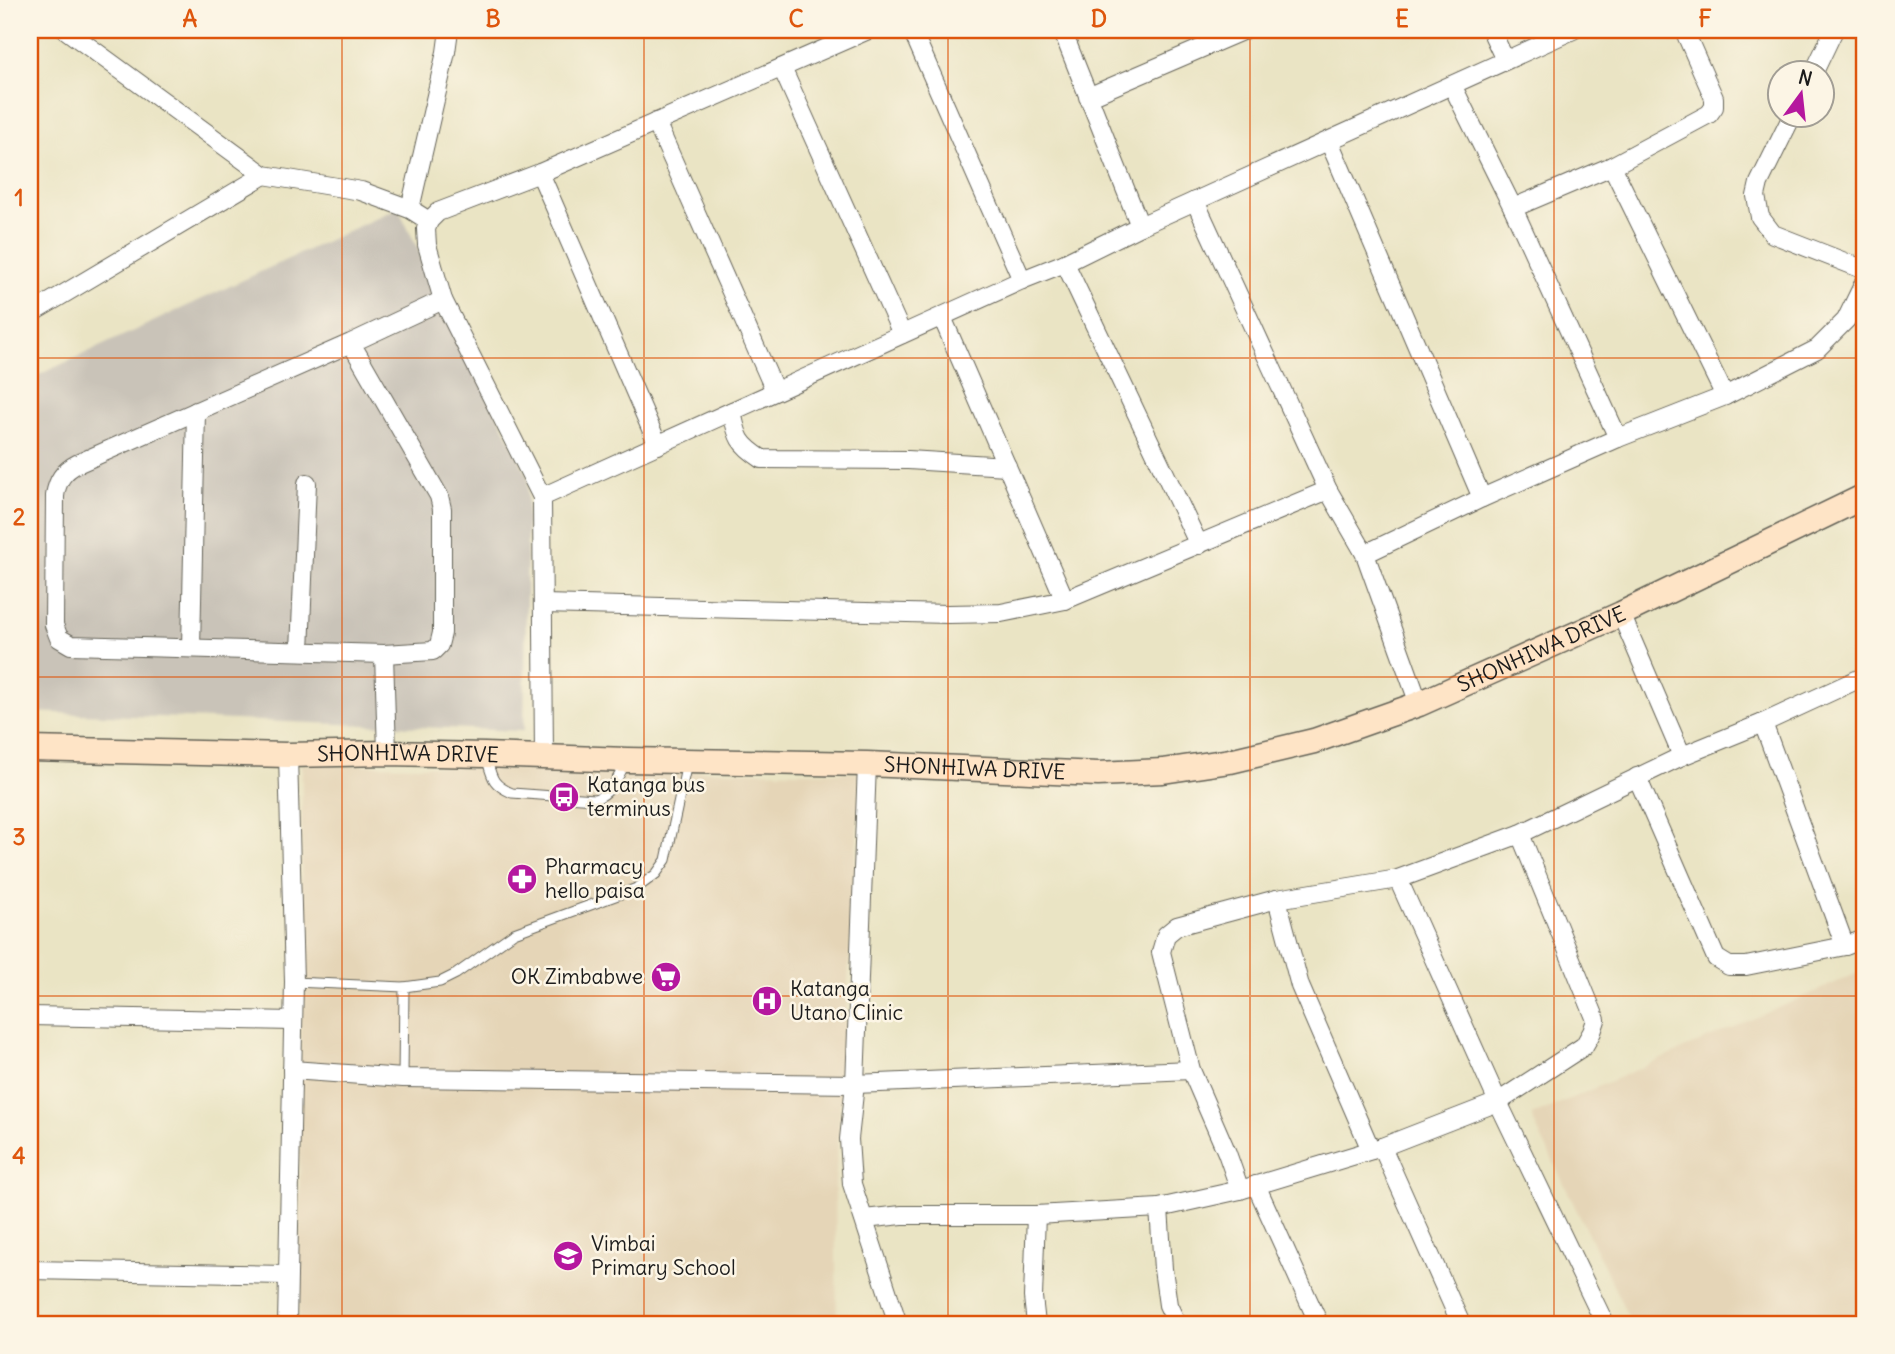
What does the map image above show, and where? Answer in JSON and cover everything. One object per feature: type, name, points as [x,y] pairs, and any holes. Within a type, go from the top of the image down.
[{"type":"street","points":[[66,30],[264,175],[361,191],[410,209],[429,221]]},
{"type":"street","points":[[410,209],[449,30]]},
{"type":"street","points":[[544,757],[542,497],[443,300],[427,245],[426,229],[429,221],[438,212],[540,173],[868,30]]},
{"type":"street","points":[[912,30],[1022,280]]},
{"type":"street","points":[[1062,30],[1140,226]]},
{"type":"street","points":[[1088,96],[1244,30]]},
{"type":"street","points":[[1491,30],[1505,60]]},
{"type":"street","points":[[542,497],[1065,263],[1140,226],[1573,30]]},
{"type":"street","points":[[1513,208],[1612,166],[1709,114],[1714,107],[1714,98],[1684,30]]},
{"type":"street","points":[[1820,60],[1834,30]]},
{"type":"street","points":[[782,68],[902,334]]},
{"type":"street","points":[[1452,85],[1513,208],[1618,438]]},
{"type":"street","points":[[656,122],[775,391]]},
{"type":"street","points":[[1785,130],[1759,183],[1756,196],[1760,217],[1773,234],[1865,270]]},
{"type":"street","points":[[1329,141],[1482,498]]},
{"type":"street","points":[[1612,166],[1725,397]]},
{"type":"street","points":[[540,173],[657,445]]},
{"type":"street","points":[[30,314],[264,175]]},
{"type":"street","points":[[1195,201],[1328,490],[1365,554],[1419,704]]},
{"type":"street","points":[[1065,263],[1199,545]]},
{"type":"street","points":[[1365,554],[1482,498],[1618,438],[1725,397],[1817,349],[1846,320],[1865,281]]},
{"type":"street","points":[[351,343],[439,496],[442,509],[442,633],[439,645],[433,651],[384,653],[71,645],[59,638],[54,625],[55,496],[59,480],[69,468],[443,300]]},
{"type":"street","points":[[942,317],[1065,600]]},
{"type":"street","points":[[191,648],[196,411]]},
{"type":"street","points":[[732,411],[736,432],[745,448],[762,459],[908,460],[1007,466]]},
{"type":"street","points":[[300,651],[307,483]]},
{"type":"street","points":[[543,604],[1001,613],[1065,600],[1328,490]]},
{"type":"street","name":"SHONHIWA DRIVE","points":[[30,749],[288,755],[485,755],[867,764],[1098,774],[1163,771],[1230,761],[1314,741],[1419,704],[1620,614],[1865,496]]},
{"type":"street","points":[[1620,614],[1682,756]]},
{"type":"street","points":[[384,653],[387,753]]},
{"type":"street","points":[[1319,1324],[1227,1153],[1191,1070],[1161,952],[1166,935],[1177,926],[1277,899],[1398,879],[1520,834],[1682,756],[1763,723],[1865,676]]},
{"type":"street","points":[[1763,723],[1845,946]]},
{"type":"street","points":[[287,1324],[293,982],[288,755]]},
{"type":"street","points":[[867,764],[855,1084],[849,1139],[852,1184],[898,1324]]},
{"type":"street","points":[[1637,777],[1716,958],[1729,965],[1745,965],[1845,946],[1865,939]]},
{"type":"street","points":[[864,1219],[902,1215],[1036,1215],[1159,1208],[1248,1188],[1376,1149],[1498,1102],[1584,1046],[1596,1020],[1520,834]]},
{"type":"street","points":[[1398,879],[1498,1102],[1605,1324]]},
{"type":"street","points":[[1277,899],[1300,986],[1461,1324]]},
{"type":"street","points":[[30,1016],[292,1021]]},
{"type":"street","points":[[292,1070],[403,1078],[855,1084],[1191,1070]]},
{"type":"street","points":[[1159,1208],[1168,1305],[1177,1324]]},
{"type":"street","points":[[1036,1215],[1033,1297],[1036,1324]]},
{"type":"street","points":[[30,1270],[287,1275]]},
{"type":"lane","points":[[485,755],[494,783],[512,793],[595,799],[604,796],[610,789],[627,760]]},
{"type":"lane","points":[[293,982],[404,987],[440,982],[456,974],[513,933],[637,888],[656,874],[666,860],[687,761]]},
{"type":"lane","points":[[403,1078],[404,987]]},
{"type":"shaded area","points":[[398,208],[528,477],[524,731],[30,712],[30,379]]},
{"type":"shaded area","points":[[302,764],[861,773],[835,1189],[837,1324],[299,1324]]},
{"type":"shaded area","points":[[1865,970],[1865,1324],[1632,1324],[1531,1116]]},
{"type":"place","name":"Katanga bus terminus","points":[[564,797]]},
{"type":"place","name":"Pharmacy hello paisa","points":[[522,879]]},
{"type":"place","name":"OK Zimbabwe","points":[[666,977]]},
{"type":"place","name":"Katanga Utano Clinic","points":[[767,1001]]},
{"type":"place","name":"Vimbai Primary School","points":[[568,1256]]}]
